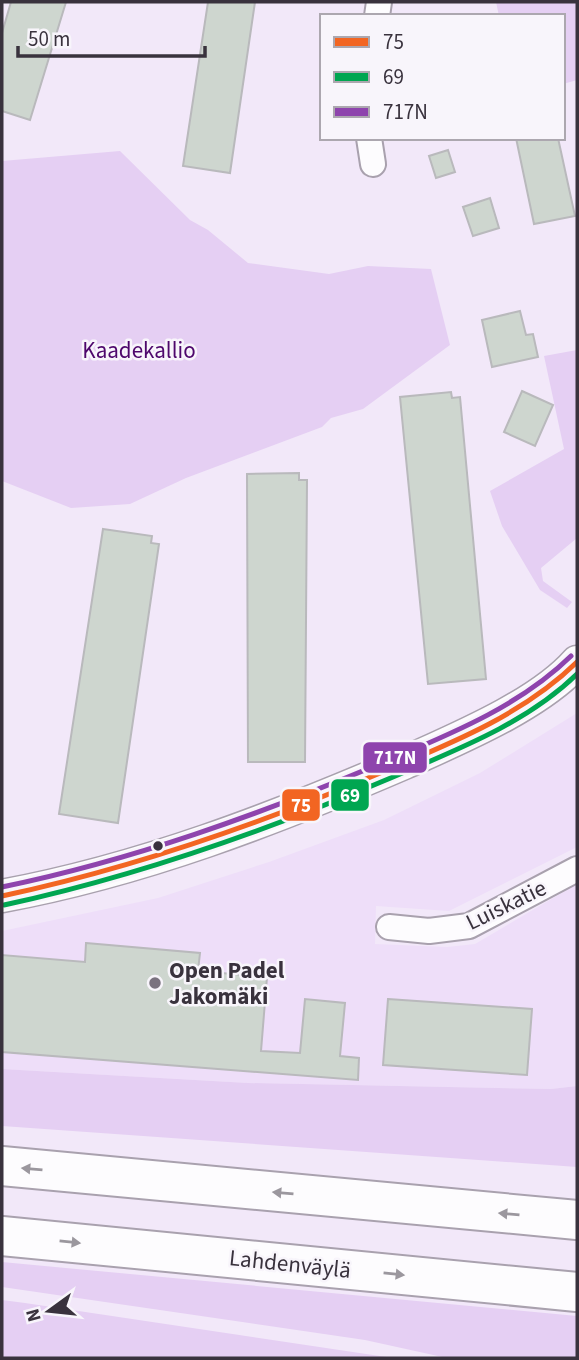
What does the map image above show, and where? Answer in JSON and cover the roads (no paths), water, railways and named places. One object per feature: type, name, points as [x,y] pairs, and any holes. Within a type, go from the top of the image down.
[{"type":"highway","points":[[2,1166],[577,1220]]},
{"type":"highway","name":"Lahdenväylä","points":[[2,1236],[577,1292]]},
{"type":"street","points":[[369,140],[373,164]]},
{"type":"street","points":[[2,896],[110,872],[183,851],[325,797],[501,718],[576,668]]},
{"type":"street","name":"Luiskatie","points":[[389,927],[429,930],[469,926],[577,869]]},
{"type":"place","name":"Open Padel Jakomäki","points":[[155,983]]},
{"type":"park label","name":"Kaadekallio","points":[[139,350]]}]
